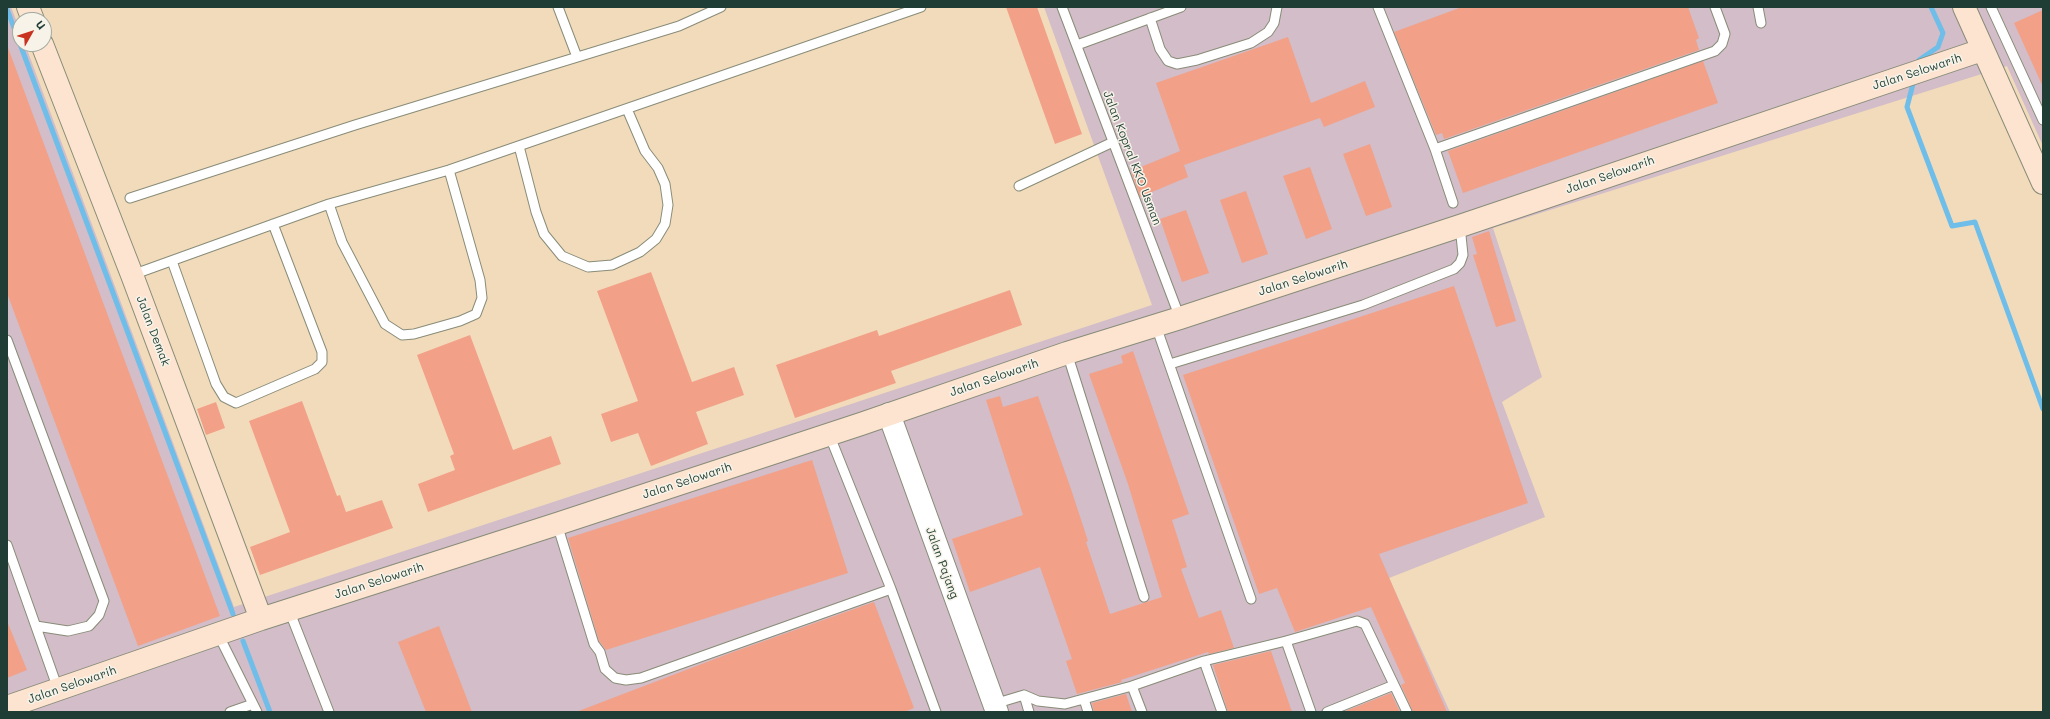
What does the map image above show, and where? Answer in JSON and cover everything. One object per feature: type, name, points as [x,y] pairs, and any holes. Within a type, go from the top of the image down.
[{"type":"main road","points":[[1964,7],[2043,183]]},
{"type":"main road","name":"Jalan Selowarih","points":[[7,707],[261,619],[557,524],[1067,353],[1156,326],[1460,226],[1982,50]]},
{"type":"main road","name":"Jalan Demak","points":[[45,52],[132,275],[261,619]]},
{"type":"street","name":"Jalan Pajang","points":[[888,414],[995,708]]},
{"type":"lane","points":[[558,7],[577,57]]},
{"type":"lane","points":[[130,198],[355,126],[679,26],[721,7]]},
{"type":"lane","points":[[132,275],[329,204],[449,170],[921,7]]},
{"type":"lane","name":"Jalan Kopral KKO Usman","points":[[1062,7],[1180,318]]},
{"type":"lane","points":[[1077,45],[1181,7]]},
{"type":"lane","points":[[1150,18],[1160,49],[1168,61],[1177,64],[1197,60],[1251,43],[1268,32],[1274,23],[1277,7]]},
{"type":"lane","points":[[1378,7],[1435,149],[1453,203]]},
{"type":"lane","points":[[1435,149],[1715,51],[1722,44],[1725,34],[1715,7]]},
{"type":"lane","points":[[1758,7],[1761,23]]},
{"type":"lane","points":[[1991,7],[2043,120]]},
{"type":"lane","points":[[519,146],[536,212],[544,234],[562,256],[588,267],[612,265],[640,252],[656,239],[665,224],[668,205],[665,184],[658,168],[645,151],[627,109]]},
{"type":"lane","points":[[1019,186],[1113,142]]},
{"type":"lane","points":[[329,204],[342,242],[385,324],[402,335],[414,334],[460,321],[476,314],[482,298],[480,280],[449,170]]},
{"type":"lane","points":[[172,260],[216,384],[224,397],[236,402],[315,369],[322,362],[322,352],[273,224]]},
{"type":"lane","points":[[1170,364],[1363,305],[1454,269],[1460,263],[1463,255],[1460,226]]},
{"type":"lane","points":[[1156,326],[1251,599]]},
{"type":"lane","points":[[7,340],[104,601],[99,615],[89,626],[68,631],[36,626]]},
{"type":"lane","points":[[1067,353],[1144,597]]},
{"type":"lane","points":[[829,434],[892,589],[936,712]]},
{"type":"lane","points":[[557,524],[594,644],[600,652],[605,669],[615,678],[626,680],[641,678],[892,589]]},
{"type":"lane","points":[[7,545],[58,689]]},
{"type":"lane","points":[[289,610],[329,712]]},
{"type":"lane","points":[[995,708],[1024,695],[1038,701],[1065,704],[1132,686],[1204,661],[1286,641],[1352,622],[1362,622],[1370,634],[1407,712]]},
{"type":"lane","points":[[218,634],[255,708],[230,712]]},
{"type":"lane","points":[[1286,641],[1311,712]]},
{"type":"lane","points":[[1204,661],[1222,712]]},
{"type":"lane","points":[[1327,712],[1394,685]]},
{"type":"lane","points":[[1132,686],[1142,712]]},
{"type":"lane","points":[[1024,695],[1030,712]]},
{"type":"lane","points":[[1084,699],[1088,712]]},
{"type":"shaded area","points":[[7,7],[11,7],[13,12],[12,52],[28,52],[234,607],[1152,305],[1044,7],[2043,7],[2043,146],[2007,66],[1493,228],[1542,377],[1502,402],[1545,517],[1389,578],[1450,712],[7,712]]},
{"type":"building","points":[[1006,7],[1037,7],[1082,134],[1055,144]]},
{"type":"building","points":[[1462,7],[1688,7],[1699,38],[1696,40],[1699,50],[1444,139],[1442,133],[1436,135],[1394,32]]},
{"type":"building","points":[[2043,10],[2043,87],[2014,23]]},
{"type":"building","points":[[1288,37],[1311,103],[1365,81],[1375,107],[1324,127],[1320,118],[1184,165],[1188,177],[1140,197],[1131,171],[1180,151],[1156,83]]},
{"type":"building","points":[[7,45],[220,616],[138,646],[7,293]]},
{"type":"building","points":[[1703,61],[1718,103],[1463,193],[1448,151]]},
{"type":"building","points":[[1370,144],[1392,207],[1366,216],[1343,154]]},
{"type":"building","points":[[1310,167],[1332,229],[1306,239],[1283,176]]},
{"type":"building","points":[[1246,191],[1268,254],[1242,263],[1220,200]]},
{"type":"building","points":[[1186,210],[1209,273],[1182,282],[1160,219]]},
{"type":"building","points":[[1489,231],[1516,321],[1496,327],[1473,255],[1477,254],[1472,237]]},
{"type":"building","points":[[651,272],[692,382],[734,367],[744,395],[696,412],[708,444],[651,466],[638,433],[611,442],[601,414],[638,401],[597,291]]},
{"type":"building","points":[[1454,286],[1528,503],[1379,554],[1447,712],[1413,712],[1401,685],[1405,683],[1371,607],[1295,632],[1277,588],[1259,594],[1183,375]]},
{"type":"building","points":[[1010,290],[1022,325],[891,371],[896,383],[795,418],[776,365],[877,330],[879,336]]},
{"type":"building","points":[[470,335],[513,450],[551,436],[561,464],[428,512],[418,484],[455,470],[450,456],[454,454],[417,355]]},
{"type":"building","points":[[1133,351],[1189,514],[1172,520],[1187,567],[1181,569],[1199,618],[1221,610],[1234,648],[1209,654],[1208,652],[1121,680],[1122,682],[1077,694],[1066,661],[1072,659],[1040,567],[970,592],[952,539],[1023,515],[986,400],[1000,396],[1003,407],[1038,396],[1071,489],[1088,541],[1086,542],[1110,614],[1162,597],[1128,484],[1089,374],[1123,363],[1121,356]]},
{"type":"building","points":[[302,401],[337,496],[340,495],[346,512],[382,500],[393,528],[260,575],[250,547],[290,532],[249,421]]},
{"type":"building","points":[[216,402],[225,428],[206,435],[197,409]]},
{"type":"building","points":[[812,460],[848,573],[606,650],[599,641],[568,538]]},
{"type":"building","points":[[874,602],[914,708],[904,712],[576,712],[733,652]]},
{"type":"building","points":[[7,621],[27,670],[7,678]]},
{"type":"building","points":[[439,626],[472,712],[426,712],[398,642]]},
{"type":"building","points":[[1271,651],[1292,712],[1228,712],[1213,665]]},
{"type":"building","points":[[1391,693],[1400,712],[1343,712]]},
{"type":"building","points":[[1126,694],[1132,712],[1094,712],[1092,703]]},
{"type":"waterway","points":[[1918,65],[1919,60],[1938,47],[1943,33],[1931,7]]},
{"type":"waterway","points":[[7,9],[12,22]]},
{"type":"waterway","points":[[23,52],[233,614]]},
{"type":"waterway","points":[[1914,80],[1907,107],[1952,226],[1975,222],[2043,409]]},
{"type":"waterway","points":[[243,641],[270,712]]}]
